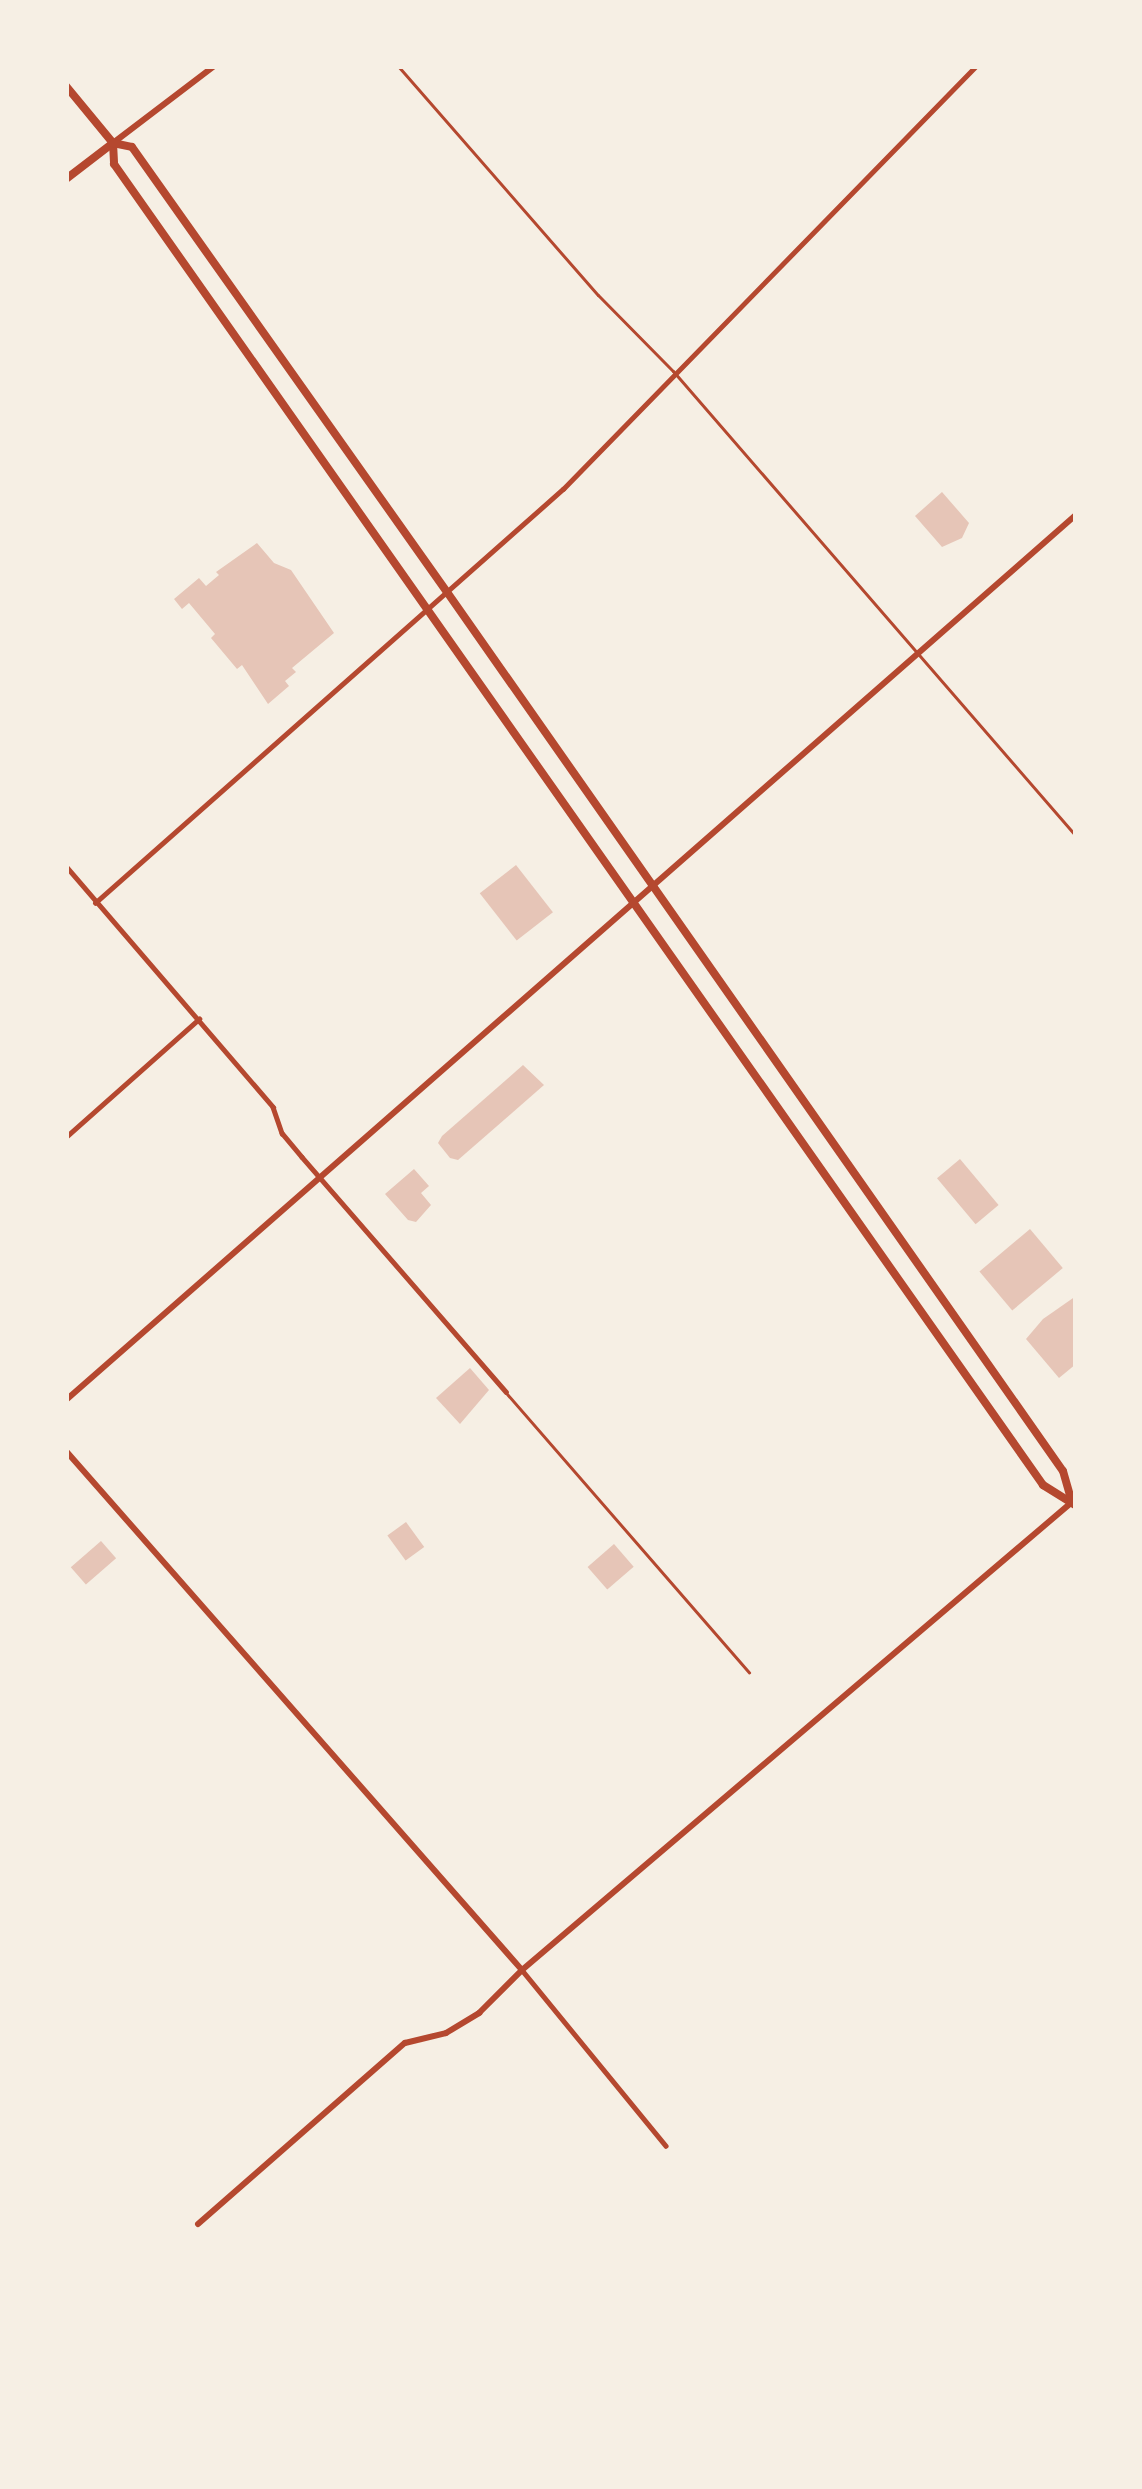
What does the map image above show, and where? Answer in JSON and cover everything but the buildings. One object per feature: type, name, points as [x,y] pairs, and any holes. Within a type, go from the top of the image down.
[{"type":"main road","points":[[66,86],[113,143],[114,164],[1043,1485],[1075,1502]]},
{"type":"main road","points":[[66,178],[113,143],[132,147],[1063,1472],[1075,1502]]},
{"type":"street","points":[[113,143],[152,118],[214,66]]},
{"type":"street","points":[[398,66],[598,295],[673,371],[1076,836]]},
{"type":"street","points":[[95,903],[563,489],[673,371],[976,66]]},
{"type":"street","points":[[66,1400],[1076,515]]},
{"type":"street","points":[[66,866],[273,1107],[282,1133],[319,1177],[749,1672]]},
{"type":"street","points":[[66,1137],[199,1019]]},
{"type":"street","points":[[66,1451],[522,1970],[666,2146]]},
{"type":"street","points":[[198,2224],[405,2043],[461,2026],[1075,1502]]}]
